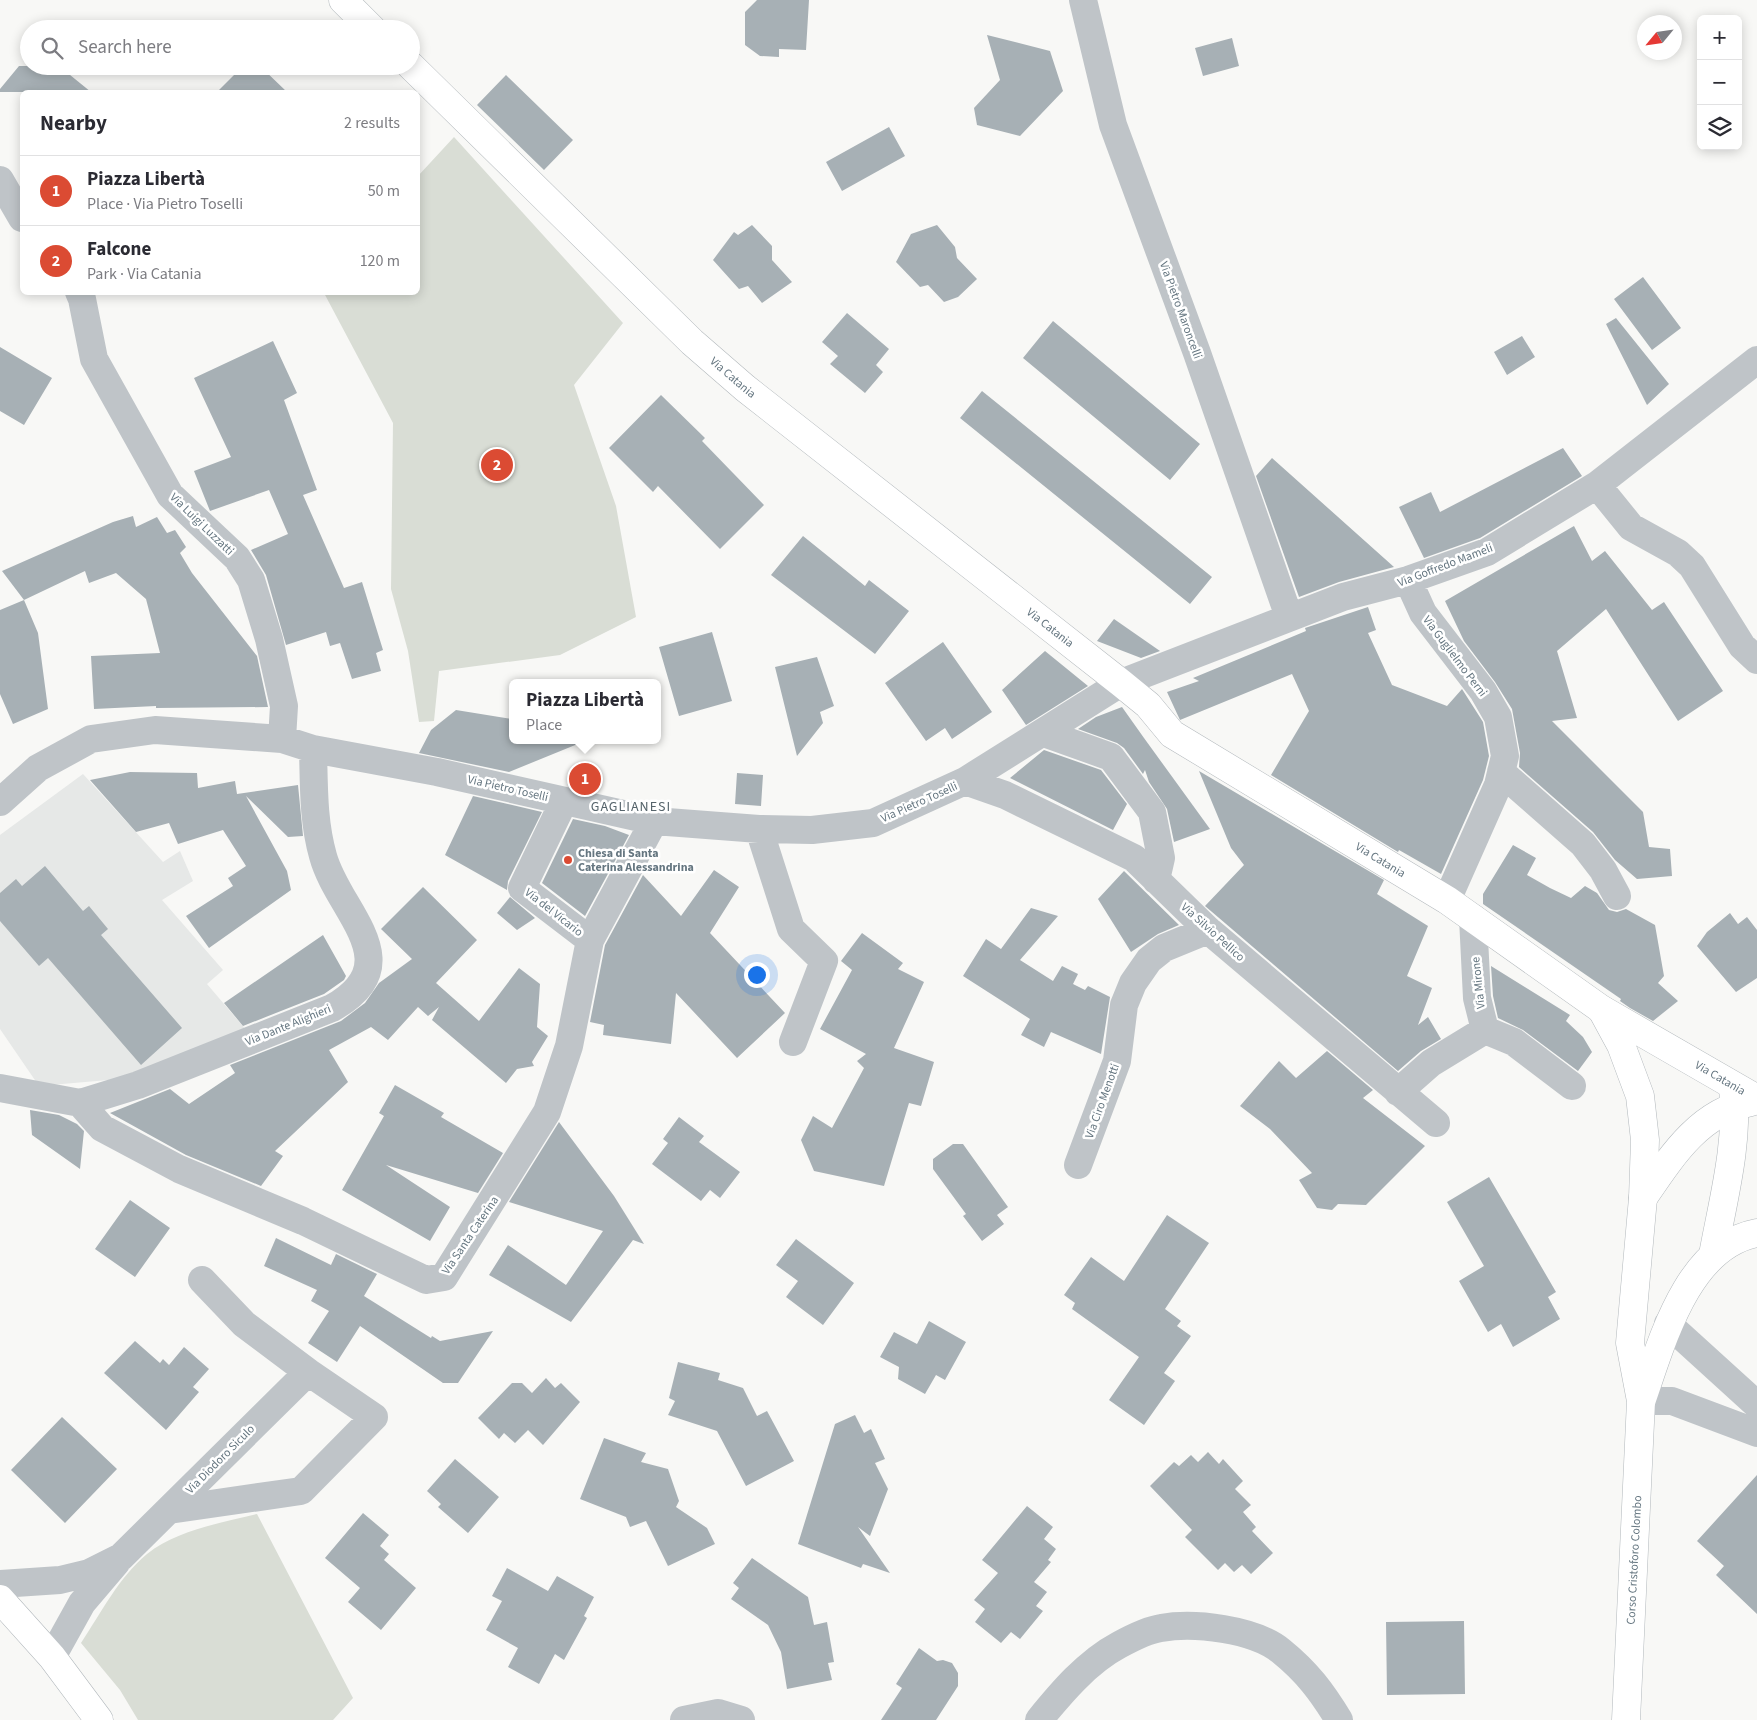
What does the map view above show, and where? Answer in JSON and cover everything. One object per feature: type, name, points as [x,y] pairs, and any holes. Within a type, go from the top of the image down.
[{"type":"main road","points":[[343,0],[363,20]]},
{"type":"main road","name":"Via Catania","points":[[419,75],[692,342],[745,388],[1148,705],[1172,734],[1447,900],[1602,1009],[1745,1098]]},
{"type":"main road","points":[[1602,1009],[1621,1045],[1640,1096],[1645,1140],[1643,1198],[1630,1343],[1642,1401]]},
{"type":"main road","points":[[1643,1198],[1676,1149],[1710,1118],[1745,1098]]},
{"type":"main road","points":[[1713,1255],[1734,1139],[1745,1098]]},
{"type":"main road","points":[[1642,1401],[1668,1324],[1685,1292],[1713,1255],[1746,1235],[1757,1233]]},
{"type":"main road","name":"Corso Cristoforo Colombo","points":[[1626,1720],[1642,1401]]},
{"type":"main road","points":[[0,1599],[52,1657],[99,1720]]},
{"type":"street","name":"Via Pietro Maroncelli","points":[[1083,0],[1112,125],[1197,353],[1289,617]]},
{"type":"street","points":[[0,180],[20,215]]},
{"type":"street","name":"Via Luigi Luzzatti","points":[[80,295],[94,359],[170,495],[237,558],[250,580],[269,639],[284,706],[282,738]]},
{"type":"street","name":"Via Goffredo Mameli","points":[[1121,683],[1343,597],[1408,580],[1487,552],[1597,485],[1757,360]]},
{"type":"street","points":[[1597,485],[1631,527],[1678,553],[1692,566],[1742,646],[1757,660]]},
{"type":"street","name":"Via Guglielmo Perni","points":[[1408,580],[1423,613],[1483,691],[1498,717],[1505,756],[1498,785],[1447,900]]},
{"type":"street","name":"Via Pietro Toselli","points":[[0,802],[38,768],[90,738],[155,730],[282,738],[312,750],[437,772],[654,821],[759,829],[812,830],[873,823],[966,781],[1121,683]]},
{"type":"street","points":[[1044,733],[1111,757],[1152,812],[1162,858],[1156,880]]},
{"type":"street","name":"Via Dante Alighieri","points":[[0,1088],[80,1103],[138,1085],[332,1008],[366,980],[369,966],[367,945],[358,924],[344,903],[321,849],[317,831],[312,750]]},
{"type":"street","points":[[1502,772],[1583,844],[1603,870],[1617,896]]},
{"type":"street","name":"Via Silvio Pellico","points":[[966,781],[1005,795],[1134,858],[1208,930],[1436,1123]]},
{"type":"street","name":"Via del Vicario","points":[[564,801],[522,888],[590,940]]},
{"type":"street","name":"Via Santa Caterina","points":[[80,1103],[102,1128],[179,1169],[303,1221],[426,1280],[444,1277],[547,1112],[569,1046],[590,940],[654,821]]},
{"type":"street","points":[[759,829],[791,929],[824,961],[793,1042]]},
{"type":"street","name":"Via Mirone","points":[[1473,918],[1477,998],[1486,1030]]},
{"type":"street","name":"Via Ciro Menotti","points":[[1078,1165],[1117,1061],[1124,1005],[1133,983],[1149,960],[1164,948],[1208,930]]},
{"type":"street","points":[[1398,1092],[1431,1063],[1486,1030],[1514,1042],[1572,1086]]},
{"type":"street","points":[[169,1510],[301,1491],[374,1417],[308,1372],[244,1324],[202,1280]]},
{"type":"street","points":[[1668,1324],[1757,1405]]},
{"type":"street","name":"Via Diodoro Siculo","points":[[0,1584],[60,1580],[89,1573],[121,1557],[308,1372]]},
{"type":"street","points":[[1642,1401],[1672,1401],[1757,1433]]},
{"type":"street","points":[[52,1657],[82,1603],[121,1557]]},
{"type":"street","points":[[1039,1720],[1086,1669],[1118,1645],[1160,1628],[1195,1626],[1240,1632],[1280,1650],[1316,1684],[1339,1720]]},
{"type":"street","points":[[684,1720],[718,1713],[740,1720]]},
{"type":"shaded area","points":[[454,137],[623,323],[574,385],[616,506],[636,617],[560,655],[439,671],[434,721],[419,722],[408,651],[391,589],[393,423],[325,295],[420,295],[420,174]]},
{"type":"shaded area","points":[[83,774],[163,862],[180,851],[193,881],[162,900],[223,970],[207,984],[247,1031],[120,1079],[39,1086],[0,1029],[0,835]]},
{"type":"shaded area","points":[[257,1514],[353,1698],[333,1720],[138,1720],[120,1690],[81,1643],[119,1584],[147,1554],[185,1533]]},
{"type":"building","points":[[757,0],[809,0],[806,50],[779,49],[779,57],[760,56],[745,45],[745,12]]},
{"type":"building","points":[[987,35],[1050,51],[1063,91],[1020,136],[977,125],[974,108],[1000,80]]},
{"type":"building","points":[[1232,38],[1239,66],[1203,76],[1195,48]]},
{"type":"building","points":[[20,66],[20,75],[70,75],[89,90],[20,90],[20,92],[0,92],[0,89]]},
{"type":"building","points":[[234,75],[269,75],[285,90],[219,90]]},
{"type":"building","points":[[506,75],[573,140],[544,170],[477,105]]},
{"type":"building","points":[[889,127],[905,156],[842,191],[826,162]]},
{"type":"building","points":[[752,225],[772,246],[772,260],[792,282],[762,303],[748,286],[739,289],[713,260],[734,232],[738,235]]},
{"type":"building","points":[[937,225],[955,247],[957,258],[977,279],[958,297],[944,302],[928,285],[920,287],[896,262],[911,234]]},
{"type":"building","points":[[1643,277],[1681,328],[1652,350],[1614,299]]},
{"type":"building","points":[[847,313],[889,349],[876,365],[883,372],[865,393],[830,364],[838,356],[822,342]]},
{"type":"building","points":[[1616,318],[1669,384],[1647,405],[1606,324]]},
{"type":"building","points":[[1053,321],[1200,444],[1170,480],[1023,358]]},
{"type":"building","points":[[1522,336],[1535,357],[1507,375],[1494,352]]},
{"type":"building","points":[[273,341],[297,393],[284,400],[317,490],[303,495],[344,588],[362,582],[383,650],[376,653],[381,671],[352,679],[340,643],[330,646],[326,632],[286,645],[266,575],[251,550],[288,534],[269,490],[210,511],[194,471],[231,457],[194,378]]},
{"type":"building","points":[[0,347],[52,378],[24,425],[0,411]]},
{"type":"building","points":[[982,391],[1212,577],[1190,604],[960,418]]},
{"type":"building","points":[[661,395],[705,438],[702,441],[764,505],[720,549],[658,486],[653,492],[609,448]]},
{"type":"building","points":[[1563,448],[1582,476],[1480,538],[1424,558],[1399,507],[1431,492],[1440,512]]},
{"type":"building","points":[[1272,458],[1394,567],[1339,582],[1299,597],[1256,476]]},
{"type":"building","points":[[133,516],[136,527],[157,517],[167,533],[175,530],[186,547],[180,553],[192,573],[257,656],[268,707],[156,708],[156,706],[94,709],[91,656],[160,653],[146,599],[116,573],[89,583],[85,571],[24,600],[2,571],[113,522]]},
{"type":"building","points":[[1574,526],[1592,561],[1605,551],[1652,610],[1664,602],[1723,691],[1678,721],[1606,609],[1557,651],[1577,718],[1552,721],[1643,812],[1649,847],[1670,849],[1672,876],[1637,879],[1615,860],[1593,832],[1519,767],[1520,753],[1512,709],[1495,682],[1464,641],[1445,601]]},
{"type":"building","points":[[803,536],[865,586],[869,580],[909,611],[875,654],[771,575]]},
{"type":"building","points":[[24,600],[38,633],[48,709],[13,724],[0,694],[0,610]]},
{"type":"building","points":[[1368,607],[1376,630],[1368,633],[1392,685],[1447,706],[1462,689],[1483,722],[1489,756],[1483,780],[1441,874],[1399,850],[1398,852],[1271,775],[1309,711],[1292,674],[1180,720],[1167,692],[1199,681],[1193,678],[1306,631],[1305,628]]},
{"type":"building","points":[[1114,619],[1160,651],[1141,658],[1097,641]]},
{"type":"building","points":[[712,632],[732,701],[679,716],[659,647]]},
{"type":"building","points":[[943,642],[992,712],[952,739],[945,728],[926,741],[885,683]]},
{"type":"building","points":[[1045,651],[1088,686],[1026,725],[1002,690]]},
{"type":"building","points":[[817,657],[834,706],[820,712],[823,723],[797,756],[775,667]]},
{"type":"building","points":[[1122,707],[1210,829],[1174,842],[1167,809],[1149,782],[1145,770],[1143,774],[1124,748],[1117,743],[1078,729],[1096,717]]},
{"type":"building","points":[[456,710],[509,719],[509,744],[578,744],[509,772],[419,753],[431,730]]},
{"type":"building","points":[[1044,750],[1101,770],[1127,804],[1113,830],[1010,778]]},
{"type":"building","points":[[1199,771],[1384,880],[1377,894],[1428,926],[1407,976],[1432,988],[1418,1025],[1428,1017],[1441,1039],[1421,1051],[1398,1071],[1205,906],[1244,865],[1231,848]]},
{"type":"building","points":[[130,772],[197,773],[198,788],[235,781],[237,794],[298,785],[303,836],[288,837],[246,796],[287,871],[291,890],[209,948],[186,916],[233,886],[228,878],[246,866],[223,830],[178,844],[169,823],[136,832],[90,780]]},
{"type":"building","points":[[737,773],[763,775],[761,806],[735,804]]},
{"type":"building","points":[[473,796],[542,812],[508,881],[507,890],[445,855]]},
{"type":"building","name":"Chiesa di Santa Caterina Alessandrina","points":[[573,819],[605,826],[629,835],[585,916],[542,883]]},
{"type":"building","points":[[1513,845],[1536,858],[1527,875],[1550,888],[1571,898],[1585,886],[1597,893],[1609,910],[1617,912],[1626,909],[1655,925],[1664,976],[1658,983],[1678,1001],[1653,1021],[1630,1008],[1620,1001],[1621,999],[1483,904],[1483,894]]},
{"type":"building","points":[[45,866],[83,911],[89,906],[108,929],[101,935],[182,1028],[141,1065],[48,958],[39,966],[0,921],[0,893],[16,879],[22,886]]},
{"type":"building","points":[[714,870],[739,887],[710,933],[785,1013],[737,1058],[676,993],[671,1044],[603,1035],[604,1025],[590,1022],[605,945],[643,875],[681,916]]},
{"type":"building","points":[[1124,871],[1179,925],[1158,934],[1131,952],[1098,899]]},
{"type":"building","points":[[423,887],[477,940],[436,983],[479,1021],[519,968],[540,984],[537,1027],[548,1036],[532,1062],[534,1066],[517,1069],[506,1083],[432,1020],[439,1007],[428,1016],[418,1007],[388,1040],[371,1027],[329,1050],[348,1082],[275,1151],[283,1156],[261,1186],[186,1155],[110,1113],[170,1089],[189,1104],[235,1073],[230,1065],[341,1021],[365,1003],[379,983],[412,959],[381,929]]},
{"type":"building","points":[[510,897],[535,918],[517,930],[497,913]]},
{"type":"building","points":[[1031,908],[1058,916],[1020,960],[1053,981],[1062,966],[1078,974],[1073,984],[1085,990],[1088,986],[1110,997],[1101,1054],[1051,1032],[1044,1047],[1021,1035],[1030,1019],[963,976],[986,939],[1001,949]]},
{"type":"building","points":[[1730,913],[1738,924],[1747,917],[1757,930],[1757,978],[1736,992],[1697,946],[1707,932]]},
{"type":"building","points":[[862,933],[903,963],[898,969],[924,982],[894,1048],[934,1062],[921,1106],[909,1103],[884,1186],[814,1171],[801,1140],[813,1116],[832,1128],[864,1068],[857,1061],[866,1054],[820,1029],[852,970],[841,961]]},
{"type":"building","points":[[323,935],[346,976],[344,980],[324,994],[243,1026],[224,1003]]},
{"type":"building","points":[[1491,966],[1570,1015],[1566,1021],[1583,1037],[1592,1052],[1578,1071],[1523,1030],[1498,1018],[1493,996]]},
{"type":"building","points":[[1327,1051],[1373,1090],[1363,1098],[1425,1146],[1366,1205],[1338,1204],[1332,1210],[1317,1208],[1299,1180],[1312,1173],[1270,1129],[1240,1106],[1279,1061],[1296,1078]]},
{"type":"building","points":[[395,1085],[444,1113],[441,1117],[503,1153],[478,1193],[386,1165],[450,1207],[430,1241],[342,1190],[384,1116],[379,1113]]},
{"type":"building","points":[[30,1110],[59,1115],[77,1124],[84,1131],[80,1169],[32,1135]]},
{"type":"building","points":[[679,1117],[704,1136],[699,1142],[740,1172],[720,1198],[710,1190],[701,1201],[652,1164],[668,1143],[663,1139]]},
{"type":"building","points":[[559,1122],[614,1196],[644,1244],[633,1240],[571,1322],[489,1275],[508,1245],[566,1285],[603,1231],[509,1202]]},
{"type":"building","points":[[953,1144],[963,1144],[1008,1207],[997,1215],[1004,1224],[982,1241],[963,1216],[966,1214],[933,1169],[933,1159]]},
{"type":"building","points":[[1489,1177],[1556,1292],[1548,1297],[1560,1319],[1513,1347],[1501,1324],[1488,1332],[1459,1281],[1484,1266],[1447,1202]]},
{"type":"building","points":[[130,1200],[170,1228],[135,1277],[95,1249]]},
{"type":"building","points":[[1167,1215],[1209,1243],[1165,1309],[1181,1321],[1177,1326],[1191,1336],[1164,1373],[1175,1381],[1144,1425],[1109,1400],[1139,1357],[1072,1309],[1075,1303],[1064,1295],[1091,1257],[1124,1281]]},
{"type":"building","points":[[276,1238],[331,1265],[336,1254],[377,1274],[364,1296],[431,1338],[432,1336],[440,1341],[493,1331],[458,1383],[443,1383],[360,1326],[337,1362],[308,1343],[329,1311],[311,1301],[317,1290],[264,1266]]},
{"type":"building","points":[[796,1239],[854,1283],[823,1325],[786,1297],[798,1281],[776,1265]]},
{"type":"building","points":[[929,1321],[966,1342],[945,1380],[936,1375],[925,1394],[898,1379],[899,1367],[880,1357],[894,1332],[917,1344]]},
{"type":"building","points":[[135,1341],[160,1363],[163,1359],[169,1365],[184,1347],[209,1369],[193,1387],[199,1392],[166,1430],[104,1373]]},
{"type":"building","points":[[678,1362],[720,1373],[718,1380],[743,1388],[757,1416],[767,1411],[794,1461],[746,1486],[717,1431],[668,1415],[675,1401],[669,1398]]},
{"type":"building","points":[[546,1378],[555,1388],[561,1383],[580,1402],[543,1445],[528,1430],[515,1443],[504,1433],[499,1439],[478,1418],[512,1383],[522,1383],[532,1393]]},
{"type":"building","points":[[855,1415],[864,1433],[871,1429],[885,1459],[875,1463],[888,1489],[870,1536],[858,1527],[890,1573],[863,1564],[861,1568],[798,1544],[835,1424]]},
{"type":"building","points":[[62,1417],[117,1469],[65,1523],[11,1470]]},
{"type":"building","points":[[604,1438],[646,1453],[641,1462],[668,1469],[679,1501],[676,1507],[707,1528],[715,1544],[668,1566],[646,1521],[630,1527],[626,1517],[580,1499]]},
{"type":"building","points":[[1208,1452],[1219,1464],[1223,1459],[1243,1481],[1235,1489],[1251,1505],[1243,1512],[1256,1527],[1252,1531],[1273,1553],[1251,1574],[1242,1565],[1234,1572],[1225,1563],[1218,1570],[1185,1537],[1192,1530],[1150,1486],[1174,1462],[1179,1466],[1191,1455],[1198,1462]]},
{"type":"building","points":[[455,1459],[499,1497],[468,1533],[438,1507],[441,1504],[427,1491]]},
{"type":"building","points":[[1757,1475],[1757,1614],[1716,1575],[1724,1566],[1697,1541]]},
{"type":"building","points":[[1027,1506],[1053,1527],[1044,1539],[1056,1549],[1048,1560],[1051,1562],[1034,1582],[1047,1592],[1036,1606],[1043,1611],[1020,1639],[1011,1632],[1001,1643],[975,1622],[985,1609],[974,1600],[998,1573],[982,1560]]},
{"type":"building","points":[[363,1513],[389,1535],[380,1546],[389,1554],[384,1560],[416,1588],[381,1630],[348,1602],[360,1588],[325,1558]]},
{"type":"building","points":[[752,1558],[808,1597],[814,1625],[827,1622],[834,1662],[828,1663],[832,1680],[787,1689],[781,1652],[768,1625],[731,1599],[739,1588],[733,1583]]},
{"type":"building","points":[[507,1568],[548,1591],[557,1576],[594,1597],[584,1616],[587,1618],[564,1660],[555,1654],[539,1684],[508,1667],[518,1648],[486,1630],[502,1601],[492,1596]]},
{"type":"building","points":[[1464,1621],[1465,1694],[1387,1695],[1386,1622]]},
{"type":"building","points":[[919,1648],[937,1661],[943,1660],[952,1663],[958,1673],[958,1686],[936,1720],[881,1720],[902,1688],[896,1684]]},
{"type":"place","name":"Falcone","points":[[497,465]]},
{"type":"place","name":"Piazza Libertà","points":[[585,779]]},
{"type":"place","name":"Chiesa di Santa Caterina Alessandrina","points":[[568,860]]},
{"type":"district","name":"GAGLIANESI","points":[[631,806]]}]
